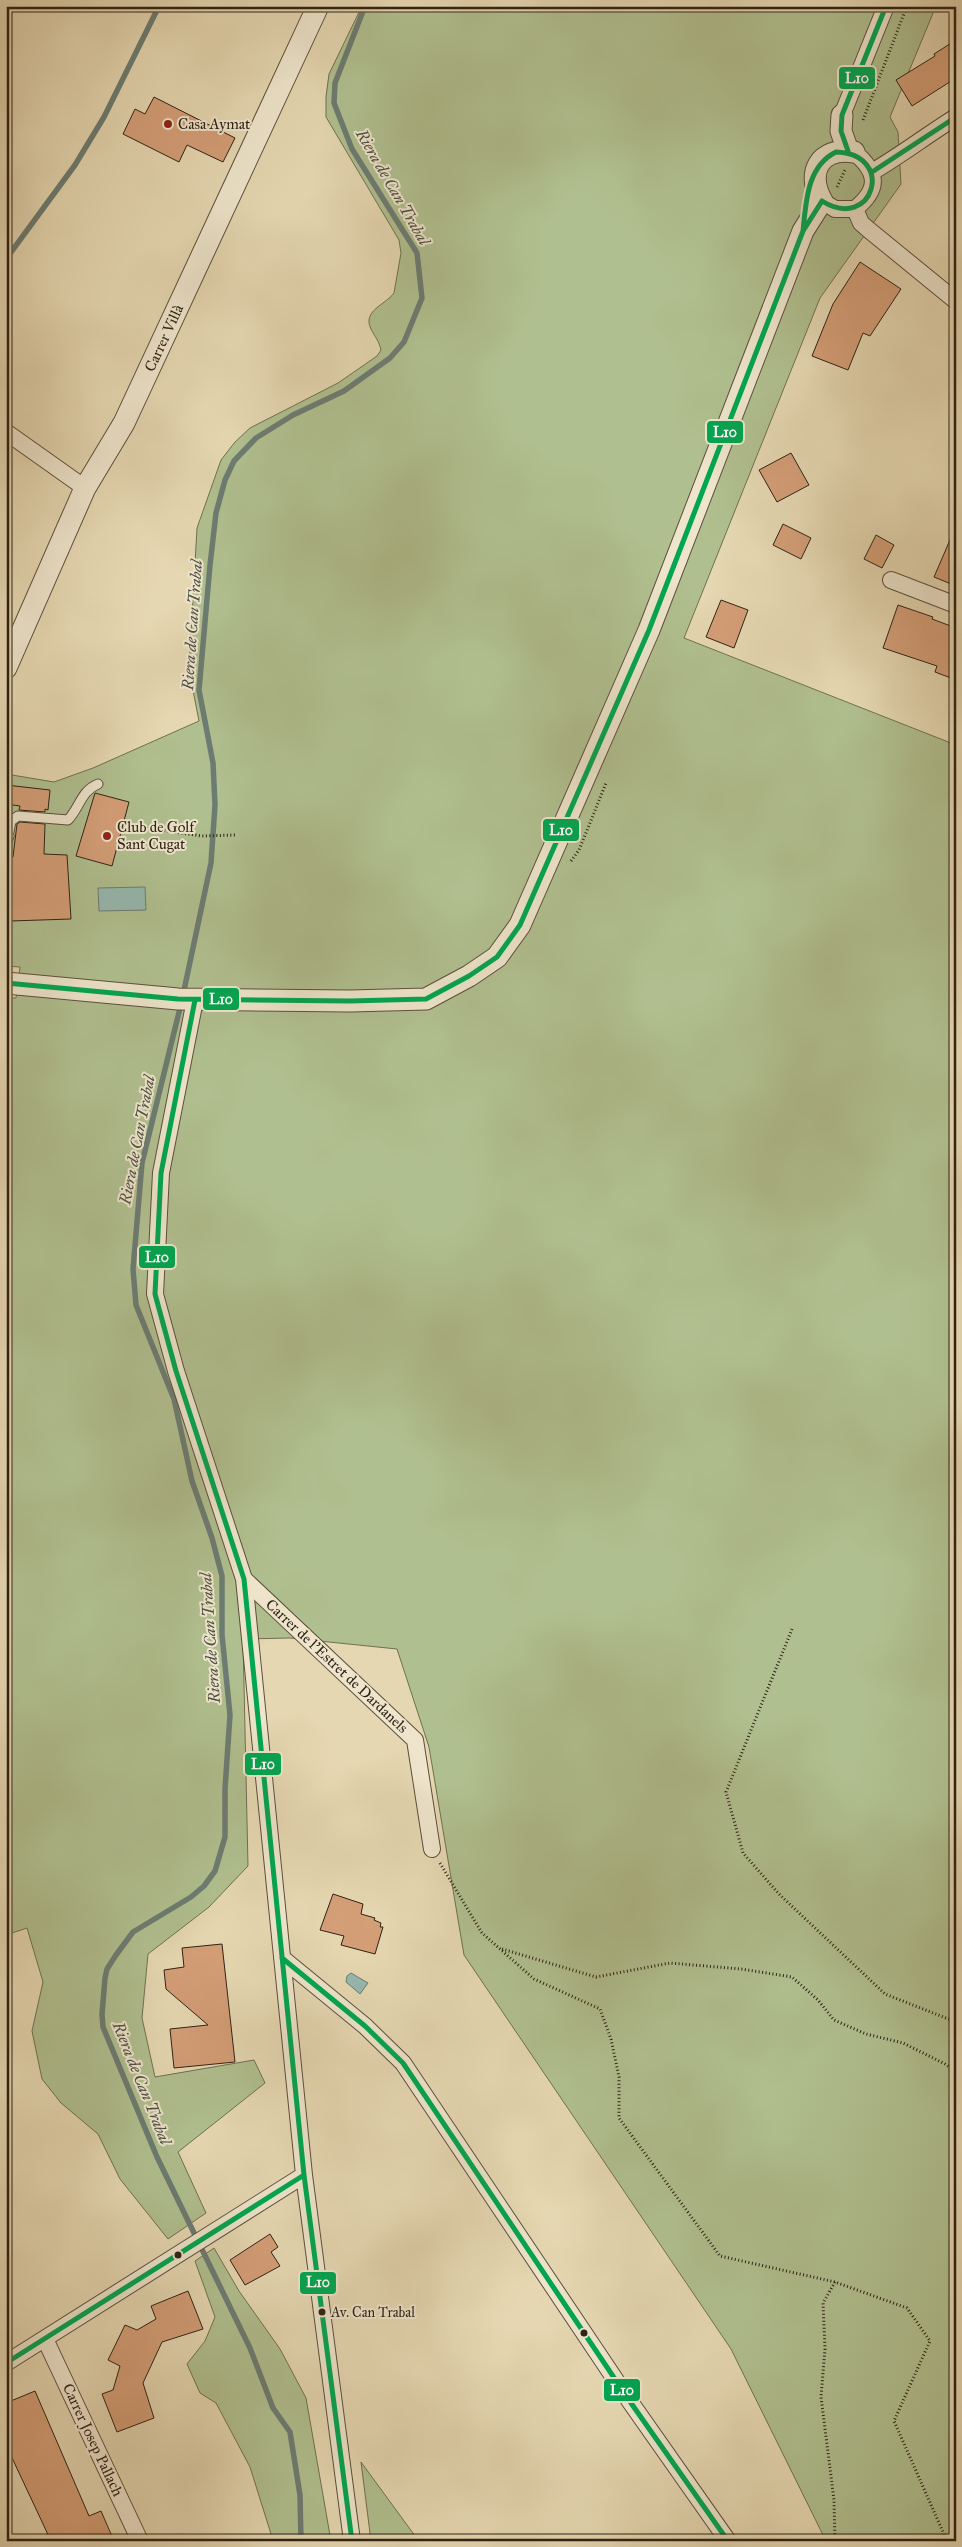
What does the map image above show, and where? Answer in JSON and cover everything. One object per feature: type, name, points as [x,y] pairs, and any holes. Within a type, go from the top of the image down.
[{"type":"street","name":"Carrer Villà","points":[[6,668],[85,488],[124,423],[318,6]]},
{"type":"street","points":[[813,179],[826,203],[845,211],[855,209],[871,193],[872,172],[868,163],[851,152],[841,131],[842,115],[886,6]]},
{"type":"street","points":[[872,172],[898,157],[926,135],[956,117]]},
{"type":"street","points":[[6,983],[188,1000],[350,1002],[426,999],[470,976],[497,957],[520,925],[648,630],[803,231],[806,202],[815,171],[826,157],[851,152]]},
{"type":"street","points":[[803,231],[826,203]]},
{"type":"street","points":[[855,209],[861,223],[956,301]]},
{"type":"street","points":[[6,432],[85,488]]},
{"type":"street","points":[[891,580],[956,605]]},
{"type":"street","points":[[188,1000],[160,1174],[155,1294],[176,1371],[220,1500],[244,1579],[304,2175],[352,2541]]},
{"type":"street","name":"Carrer de l'Estret de Dardanels","points":[[244,1579],[415,1740],[432,1849]]},
{"type":"street","points":[[282,1958],[365,2026],[403,2062],[631,2403],[728,2541]]},
{"type":"street","points":[[6,2363],[304,2175]]},
{"type":"street","name":"Carrer Josep Pallach","points":[[45,2339],[140,2541]]},
{"type":"lane","points":[[6,844],[7,830],[11,821],[18,816],[68,820],[76,812],[88,788],[98,784]]},
{"type":"path","points":[[862,124],[907,6]]},
{"type":"path","points":[[826,203],[851,152]]},
{"type":"path","points":[[140,827],[202,836],[235,835]]},
{"type":"path","points":[[792,1629],[726,1792],[743,1853],[779,1894],[884,1994],[956,2022]]},
{"type":"path","points":[[432,1849],[482,1933],[534,1979],[600,2009],[611,2039],[619,2077],[619,2118],[720,2256],[835,2282],[906,2308],[930,2341],[894,2421],[947,2541]]},
{"type":"path","points":[[499,1948],[596,1976],[670,1963],[741,1969],[792,1976],[818,2000],[834,2020],[866,2034],[903,2043],[945,2064],[956,2072]]},
{"type":"path","points":[[835,2282],[823,2303],[825,2349],[821,2397],[834,2500],[835,2541]]},
{"type":"green space","points":[[362,6],[936,6],[890,117],[898,132],[901,184],[820,298],[684,638],[956,745],[956,2541],[826,2541],[731,2349],[464,1955],[429,1747],[397,1649],[290,1638],[243,1639],[248,1866],[209,1907],[148,1954],[142,2018],[155,2077],[254,2060],[265,2083],[178,2152],[206,2213],[168,2239],[120,2179],[98,2134],[61,2103],[42,2079],[32,2031],[43,1982],[27,1928],[6,1935],[6,998],[16,998],[20,967],[6,966],[6,774],[54,782],[93,768],[199,721],[189,670],[197,528],[221,460],[235,442],[250,428],[338,383],[377,356],[381,350],[369,323],[372,313],[394,293],[401,253],[399,240],[326,117],[329,74]]},
{"type":"green space","points":[[214,2248],[239,2291],[280,2349],[306,2398],[331,2541],[270,2541],[271,2534],[250,2467],[216,2403],[200,2393],[187,2364],[205,2341],[215,2317],[195,2261]]},
{"type":"green space","points":[[361,2462],[418,2540],[418,2541],[371,2541]]},
{"type":"water","points":[[145,887],[146,910],[99,911],[98,888]]},
{"type":"water","points":[[351,1973],[368,1983],[360,1994],[346,1982],[347,1976]]},
{"type":"building","points":[[956,40],[956,78],[912,106],[896,80],[935,56],[934,54]]},
{"type":"building","name":"Casa Aymat","points":[[154,97],[235,138],[223,162],[187,145],[179,162],[123,134],[135,109],[145,114]]},
{"type":"building","points":[[860,262],[901,289],[870,336],[863,333],[848,370],[812,356],[833,304]]},
{"type":"building","points":[[791,453],[809,485],[777,502],[759,470]]},
{"type":"building","points":[[783,524],[811,538],[801,559],[773,545]]},
{"type":"building","points":[[956,526],[956,586],[934,577]]},
{"type":"building","points":[[876,535],[894,545],[882,568],[864,559]]},
{"type":"building","points":[[721,600],[748,610],[734,648],[706,637]]},
{"type":"building","points":[[898,605],[933,617],[932,619],[956,628],[956,680],[935,672],[937,666],[883,648]]},
{"type":"building","points":[[6,785],[50,790],[48,810],[45,809],[45,812],[19,810],[20,806],[6,804]]},
{"type":"building","points":[[95,793],[129,802],[112,866],[76,856]]},
{"type":"building","points":[[20,822],[45,824],[44,854],[67,855],[71,919],[10,921],[9,895],[6,895],[6,857],[13,857],[17,824]]},
{"type":"building","points":[[333,1894],[363,1904],[361,1914],[375,1918],[374,1920],[381,1923],[380,1927],[383,1927],[375,1954],[341,1945],[344,1936],[320,1930]]},
{"type":"building","points":[[222,1944],[235,2062],[174,2068],[170,2029],[208,2025],[166,1989],[164,1970],[184,1967],[182,1948]]},
{"type":"building","points":[[270,2234],[278,2247],[271,2252],[280,2266],[245,2285],[230,2260]]},
{"type":"building","points":[[188,2291],[203,2329],[162,2342],[143,2383],[154,2418],[117,2432],[102,2394],[113,2390],[120,2366],[108,2360],[125,2325],[137,2330],[156,2319],[151,2306]]},
{"type":"building","points":[[35,2391],[89,2516],[101,2511],[114,2541],[51,2541],[6,2445],[6,2403]]},
{"type":"waterway","points":[[6,259],[75,165],[104,117],[159,6]]},
{"type":"waterway","name":"Riera de Can Trabal","points":[[183,995],[211,863],[215,805],[213,763],[199,690],[216,513],[225,480],[234,461],[256,438],[293,415],[344,391],[390,358],[404,342],[422,298],[417,253],[352,149],[334,103],[335,83],[365,6]]},
{"type":"waterway","name":"Riera de Can Trabal","points":[[181,1004],[142,1163],[133,1269],[136,1305],[174,1399],[192,1481],[212,1538],[222,1576],[222,1635],[230,1715],[225,1789],[225,1837],[215,1871],[204,1886],[191,1897],[133,1932],[107,1969],[102,2014],[103,2027],[157,2157],[250,2348],[273,2408],[290,2432],[300,2495],[301,2541]]},
{"type":"transit line","name":"L10","points":[[848,151],[841,131],[842,115],[886,6]]},
{"type":"transit line","name":"L10","points":[[872,172],[956,117]]},
{"type":"transit line","name":"L10","points":[[836,152],[855,156],[867,165],[872,177],[871,189],[865,200],[854,207],[840,208],[822,201],[803,231],[807,197],[814,176],[826,158],[836,152]]},
{"type":"transit line","name":"L10","points":[[6,983],[178,999],[350,1001],[426,999],[469,976],[497,957],[520,925],[649,630],[803,231]]},
{"type":"transit line","name":"L10","points":[[195,1000],[161,1173],[155,1294],[176,1371],[244,1579],[304,2175],[352,2541]]},
{"type":"transit line","name":"L10","points":[[282,1958],[365,2026],[403,2063],[631,2403],[728,2541]]},
{"type":"transit line","name":"L10","points":[[6,2363],[304,2175]]},
{"type":"place","name":"Casa Aymat","points":[[168,124]]},
{"type":"place","name":"Club de Golf Sant Cugat","points":[[107,836]]},
{"type":"place","name":"Av. Can Trabal","points":[[322,2312]]}]
